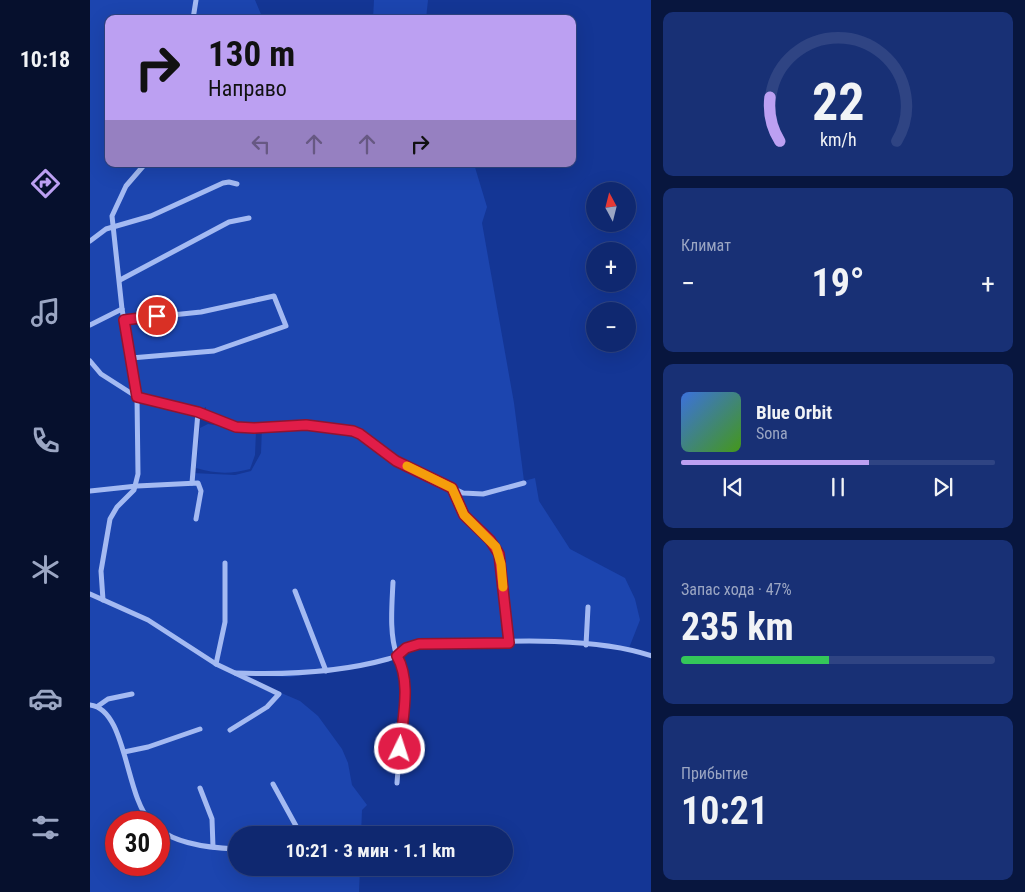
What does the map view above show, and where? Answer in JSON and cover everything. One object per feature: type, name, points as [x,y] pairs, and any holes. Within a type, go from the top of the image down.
[{"type":"street","points":[[194,15],[196,0]]},
{"type":"street","points":[[102,600],[101,570],[110,519],[117,507],[137,486],[137,397],[132,358],[122,308],[112,216],[123,192],[143,167]]},
{"type":"street","points":[[90,241],[100,233],[151,216],[223,183],[237,184]]},
{"type":"street","points":[[120,280],[229,222],[249,218]]},
{"type":"street","points":[[124,320],[201,312],[274,296],[286,326],[214,351],[132,358]]},
{"type":"street","points":[[90,325],[122,308]]},
{"type":"street","points":[[90,361],[101,374],[137,397],[198,412],[227,424],[247,428],[306,425],[353,431],[360,434],[396,461],[463,492],[479,494],[524,483]]},
{"type":"street","points":[[192,483],[198,412]]},
{"type":"street","points":[[90,491],[137,486],[199,484],[201,491],[196,519]]},
{"type":"street","points":[[452,488],[464,515],[490,540],[499,554],[509,643]]},
{"type":"street","points":[[216,664],[225,622],[225,563]]},
{"type":"street","points":[[393,582],[392,619],[397,656],[403,668],[405,682],[397,783]]},
{"type":"street","points":[[295,591],[326,671]]},
{"type":"street","points":[[90,594],[148,620],[216,664],[279,694],[267,706],[230,730]]},
{"type":"street","points":[[586,645],[588,607]]},
{"type":"street","points":[[236,673],[290,675],[326,671],[397,656],[406,648],[419,644],[565,642],[628,650],[651,656]]},
{"type":"street","points":[[98,706],[108,698],[132,694]]},
{"type":"street","points":[[90,705],[98,706],[110,717],[124,752],[134,789],[143,811]]},
{"type":"street","points":[[124,752],[148,747],[200,728]]},
{"type":"street","points":[[273,784],[296,826]]},
{"type":"street","points":[[200,788],[212,818],[213,847]]},
{"type":"street","points":[[170,837],[228,849]]},
{"type":"shaded area","points":[[90,0],[255,0],[261,15],[105,15],[105,167],[475,167],[487,207],[482,223],[514,403],[524,481],[535,478],[539,501],[570,549],[625,578],[635,599],[640,620],[629,648],[605,649],[565,640],[425,641],[408,644],[386,660],[341,669],[290,677],[238,675],[271,693],[279,692],[300,701],[318,716],[342,749],[348,763],[352,785],[367,805],[362,810],[361,826],[228,826],[228,876],[360,876],[359,892],[90,892]],"holes":[[[206,407],[206,415],[216,421],[262,427],[261,453],[251,471],[235,475],[192,473],[198,412]]]},
{"type":"shaded area","points":[[374,0],[428,0],[426,15],[373,15]]},
{"type":"shaded area","points":[[208,424],[256,431],[255,455],[250,469],[223,473],[196,468],[200,428]]},
{"type":"slow traffic","points":[[407,466],[452,488],[455,499],[464,515],[496,547],[501,564],[503,587]]},
{"type":"route","points":[[157,316],[124,320],[132,358],[137,397],[166,406],[198,412],[214,420],[236,427],[264,428],[283,425],[306,425],[357,432],[396,461],[452,488],[455,499],[464,515],[496,547],[501,564],[509,643],[419,644],[406,648],[397,656],[403,668],[405,682],[400,749]]}]
